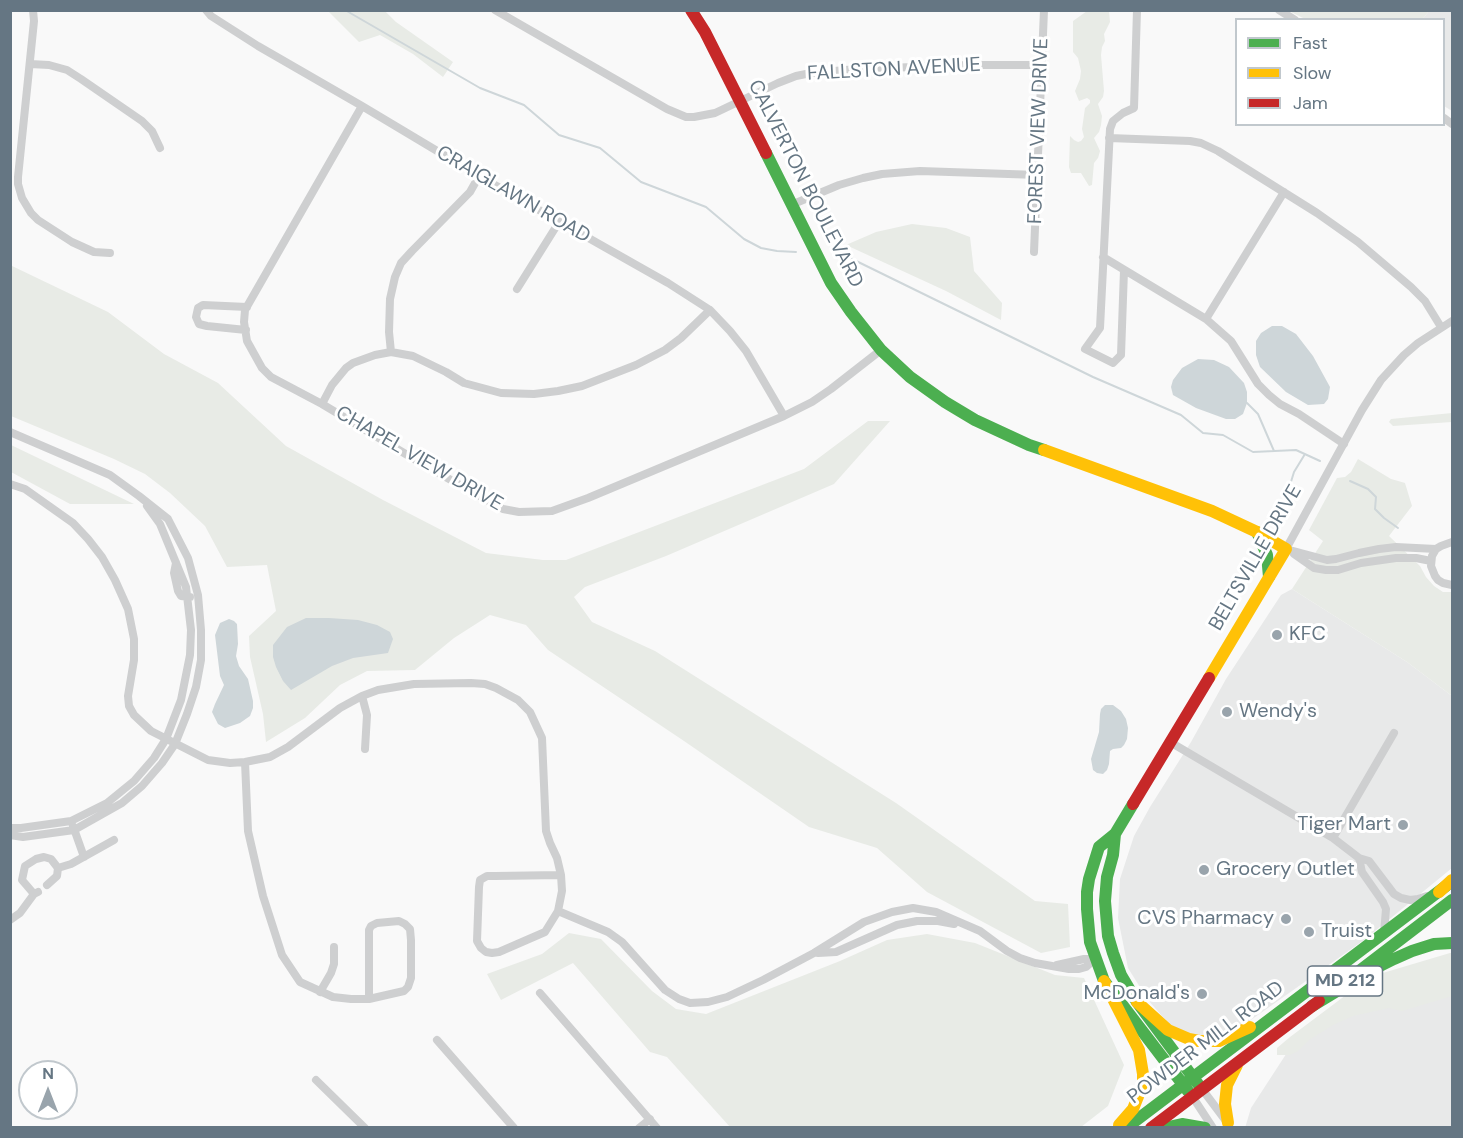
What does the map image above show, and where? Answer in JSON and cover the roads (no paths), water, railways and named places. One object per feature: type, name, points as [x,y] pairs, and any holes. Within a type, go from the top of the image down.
[{"type":"main road","name":"CALVERTON BOULEVARD","points":[[691,10],[705,32],[831,283],[850,312],[881,350],[910,377],[975,420],[1002,433],[1212,511],[1273,540],[1286,549]]},
{"type":"main road","points":[[1257,532],[1267,555],[1269,577]]},
{"type":"main road","name":"BELTSVILLE DRIVE","points":[[1197,1093],[1104,981],[1095,959],[1088,924],[1089,879],[1098,847],[1115,834],[1286,549]]},
{"type":"main road","name":"BELTSVILLE DRIVE","points":[[1115,834],[1106,886],[1108,936],[1121,975],[1188,1081]]},
{"type":"main road","name":"POWDER MILL ROAD","points":[[1126,1128],[1452,881]]},
{"type":"main road","name":"POWDER MILL ROAD","points":[[1151,1128],[1452,900]]},
{"type":"main road","points":[[1312,1006],[1394,959],[1434,944],[1452,943]]},
{"type":"main road","points":[[1104,981],[1138,1050],[1143,1074],[1143,1084],[1133,1109],[1117,1128]]},
{"type":"main road","points":[[1137,1002],[1168,1030],[1179,1036],[1199,1041],[1210,1042],[1229,1037],[1274,1016]]},
{"type":"main road","points":[[1230,1125],[1225,1104],[1227,1085],[1238,1062]]},
{"type":"main road","points":[[1164,1128],[1182,1124],[1206,1128]]},
{"type":"street","points":[[33,10],[34,21],[18,177],[22,198],[38,220],[72,242],[94,252],[110,253]]},
{"type":"street","name":"CRAIGLAWN ROAD","points":[[206,10],[211,16],[258,46],[710,309],[746,351],[784,416]]},
{"type":"street","name":"FALLSTON AVENUE","points":[[495,10],[678,114],[694,117],[714,114],[778,82],[811,73],[971,64],[1041,65]]},
{"type":"street","name":"FOREST VIEW DRIVE","points":[[1034,252],[1044,10]]},
{"type":"street","points":[[1124,270],[1121,355],[1113,363],[1085,349],[1100,328],[1110,129],[1113,121],[1134,108],[1137,10]]},
{"type":"street","points":[[1279,10],[1292,18]]},
{"type":"street","points":[[30,64],[49,65],[67,70],[81,79],[142,121],[152,131],[160,148]]},
{"type":"street","name":"CHAPEL VIEW DRIVE","points":[[362,106],[245,310],[247,341],[262,368],[271,377],[503,509],[519,512],[552,511],[784,416],[812,402],[881,350]]},
{"type":"street","points":[[1109,138],[1190,141],[1201,143],[1218,151],[1343,230],[1425,301],[1441,327]]},
{"type":"street","points":[[791,205],[839,185],[882,174],[920,171],[1038,175]]},
{"type":"street","points":[[391,352],[390,299],[401,263],[470,192],[479,176]]},
{"type":"street","points":[[1206,319],[1284,192]]},
{"type":"street","points":[[517,289],[559,222]]},
{"type":"street","points":[[1103,257],[1206,319],[1231,341],[1258,384],[1269,396],[1344,444]]},
{"type":"street","points":[[246,330],[199,324],[196,317],[198,308],[203,304],[247,307]]},
{"type":"street","points":[[322,404],[332,385],[353,363],[391,352],[413,356],[436,366],[464,383],[501,393],[558,391],[582,386],[655,355],[681,338],[710,309]]},
{"type":"street","name":"BELTSVILLE DRIVE","points":[[1286,549],[1362,410],[1381,380],[1418,343],[1452,321]]},
{"type":"street","points":[[10,432],[110,475],[168,519],[188,558],[198,595],[201,630],[201,660],[196,687],[175,744],[162,764],[122,803],[72,825],[23,837],[10,836]]},
{"type":"street","points":[[10,484],[25,489],[73,523],[102,557],[128,609],[134,642],[129,706],[134,715],[151,731],[208,760],[245,762],[270,757],[288,747],[339,708],[378,690],[414,684],[485,684],[518,700],[530,712],[542,738],[546,831],[557,858],[561,875],[562,891],[558,911],[545,932],[499,952],[486,952],[481,948],[477,941],[480,880],[487,876],[561,875]]},
{"type":"street","points":[[139,496],[160,524],[176,562],[174,573],[178,591],[181,596],[188,598],[198,595]]},
{"type":"street","points":[[1286,549],[1326,560],[1396,547],[1436,549],[1452,542]]},
{"type":"street","points":[[1286,549],[1314,568],[1326,570],[1338,570],[1361,563],[1396,558],[1431,561]]},
{"type":"street","points":[[1436,549],[1431,561],[1435,576],[1443,583],[1452,585]]},
{"type":"street","points":[[1359,553],[1361,563]]},
{"type":"street","points":[[176,562],[188,558]]},
{"type":"street","points":[[10,828],[72,825],[107,803],[134,781],[154,758],[166,739],[181,700],[190,655],[191,630],[188,598]]},
{"type":"street","points":[[362,696],[367,715],[365,749]]},
{"type":"street","points":[[1333,838],[1394,732]]},
{"type":"street","points":[[1170,742],[1333,838],[1359,858],[1369,861],[1394,894],[1401,898],[1418,899],[1439,892]]},
{"type":"street","points":[[245,762],[248,831],[263,896],[282,955],[300,982],[333,997],[351,999],[369,999],[404,991],[411,978],[410,929],[399,921],[377,923],[371,926],[369,930],[369,999]]},
{"type":"street","points":[[72,825],[84,857]]},
{"type":"street","points":[[58,868],[71,864],[114,840]]},
{"type":"street","points":[[10,920],[20,913],[36,893],[26,887],[22,880],[25,866],[36,859],[44,857],[51,859],[58,868],[57,876],[48,885]]},
{"type":"street","points":[[1359,858],[1362,872],[1386,909],[1384,933]]},
{"type":"street","points":[[558,911],[608,932],[622,942],[665,990],[690,1003],[708,1002],[727,997],[814,953],[864,922],[913,908],[936,912],[980,931],[1007,951],[1035,963],[1054,965],[1095,959]]},
{"type":"street","points":[[893,914],[897,925]]},
{"type":"street","points":[[814,953],[836,952],[897,925],[917,921],[938,921],[969,927]]},
{"type":"street","points":[[320,992],[334,964],[334,947]]},
{"type":"street","points":[[540,993],[657,1128]]},
{"type":"street","points":[[436,1040],[514,1128]]},
{"type":"street","points":[[316,1080],[365,1128]]},
{"type":"street","points":[[1197,1093],[1230,1125]]},
{"type":"street","points":[[1197,1093],[1213,1128]]},
{"type":"street","points":[[639,1128],[650,1119]]},
{"type":"waterway","points":[[345,10],[480,88],[524,105],[559,135],[600,148],[641,182],[706,207],[744,239],[761,248],[796,252]]},
{"type":"waterway","points":[[833,254],[846,256],[1093,377],[1181,415],[1203,433],[1223,435],[1253,452],[1296,450],[1320,461]]},
{"type":"waterway","points":[[1247,403],[1258,414],[1274,451]]},
{"type":"waterway","points":[[1268,518],[1286,498],[1294,472],[1305,454]]},
{"type":"waterway","points":[[1350,481],[1368,489],[1376,497],[1375,509],[1398,528]]},
{"type":"place","name":"KFC","points":[[1277,635]]},
{"type":"place","name":"Wendy's","points":[[1227,712]]},
{"type":"place","name":"Tiger Mart","points":[[1403,825]]},
{"type":"place","name":"Grocery Outlet","points":[[1204,870]]},
{"type":"place","name":"CVS Pharmacy","points":[[1286,919]]},
{"type":"place","name":"Truist","points":[[1309,932]]},
{"type":"place","name":"McDonald's","points":[[1202,994]]}]
